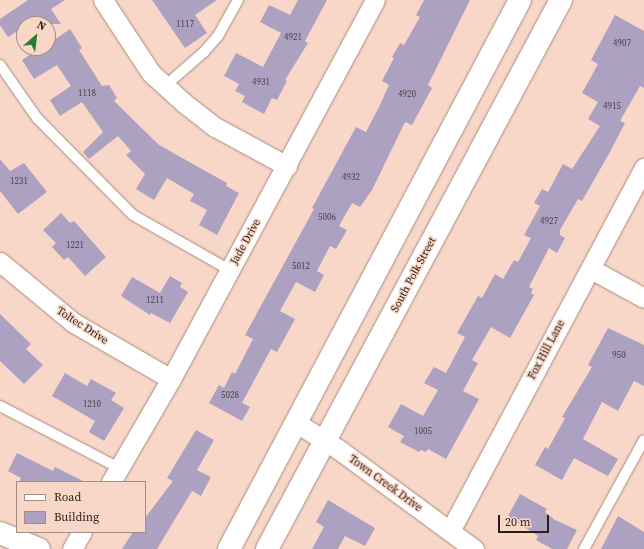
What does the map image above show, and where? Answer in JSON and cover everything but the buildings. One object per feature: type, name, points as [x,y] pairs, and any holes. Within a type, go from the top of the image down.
[{"type":"main road","points":[[229,549],[520,0]]},
{"type":"main road","name":"South Polk Street","points":[[267,549],[561,0]]},
{"type":"main road","points":[[0,533],[39,549]]},
{"type":"street","points":[[102,0],[151,73],[165,86],[215,127],[287,166]]},
{"type":"street","name":"Jade Drive","points":[[115,475],[171,379],[375,0]]},
{"type":"street","name":"Fox Hill Lane","points":[[450,531],[644,168]]},
{"type":"street","name":"Toltec Drive","points":[[0,262],[74,323],[171,379]]},
{"type":"street","points":[[591,269],[644,298]]},
{"type":"street","name":"Town Creek Drive","points":[[295,422],[474,549]]},
{"type":"street","points":[[72,549],[81,533]]},
{"type":"lane","points":[[165,86],[204,52],[218,36],[238,0]]},
{"type":"lane","points":[[0,65],[37,118],[133,215],[230,270]]},
{"type":"lane","points":[[0,406],[115,475]]},
{"type":"lane","points":[[584,549],[643,444]]}]
